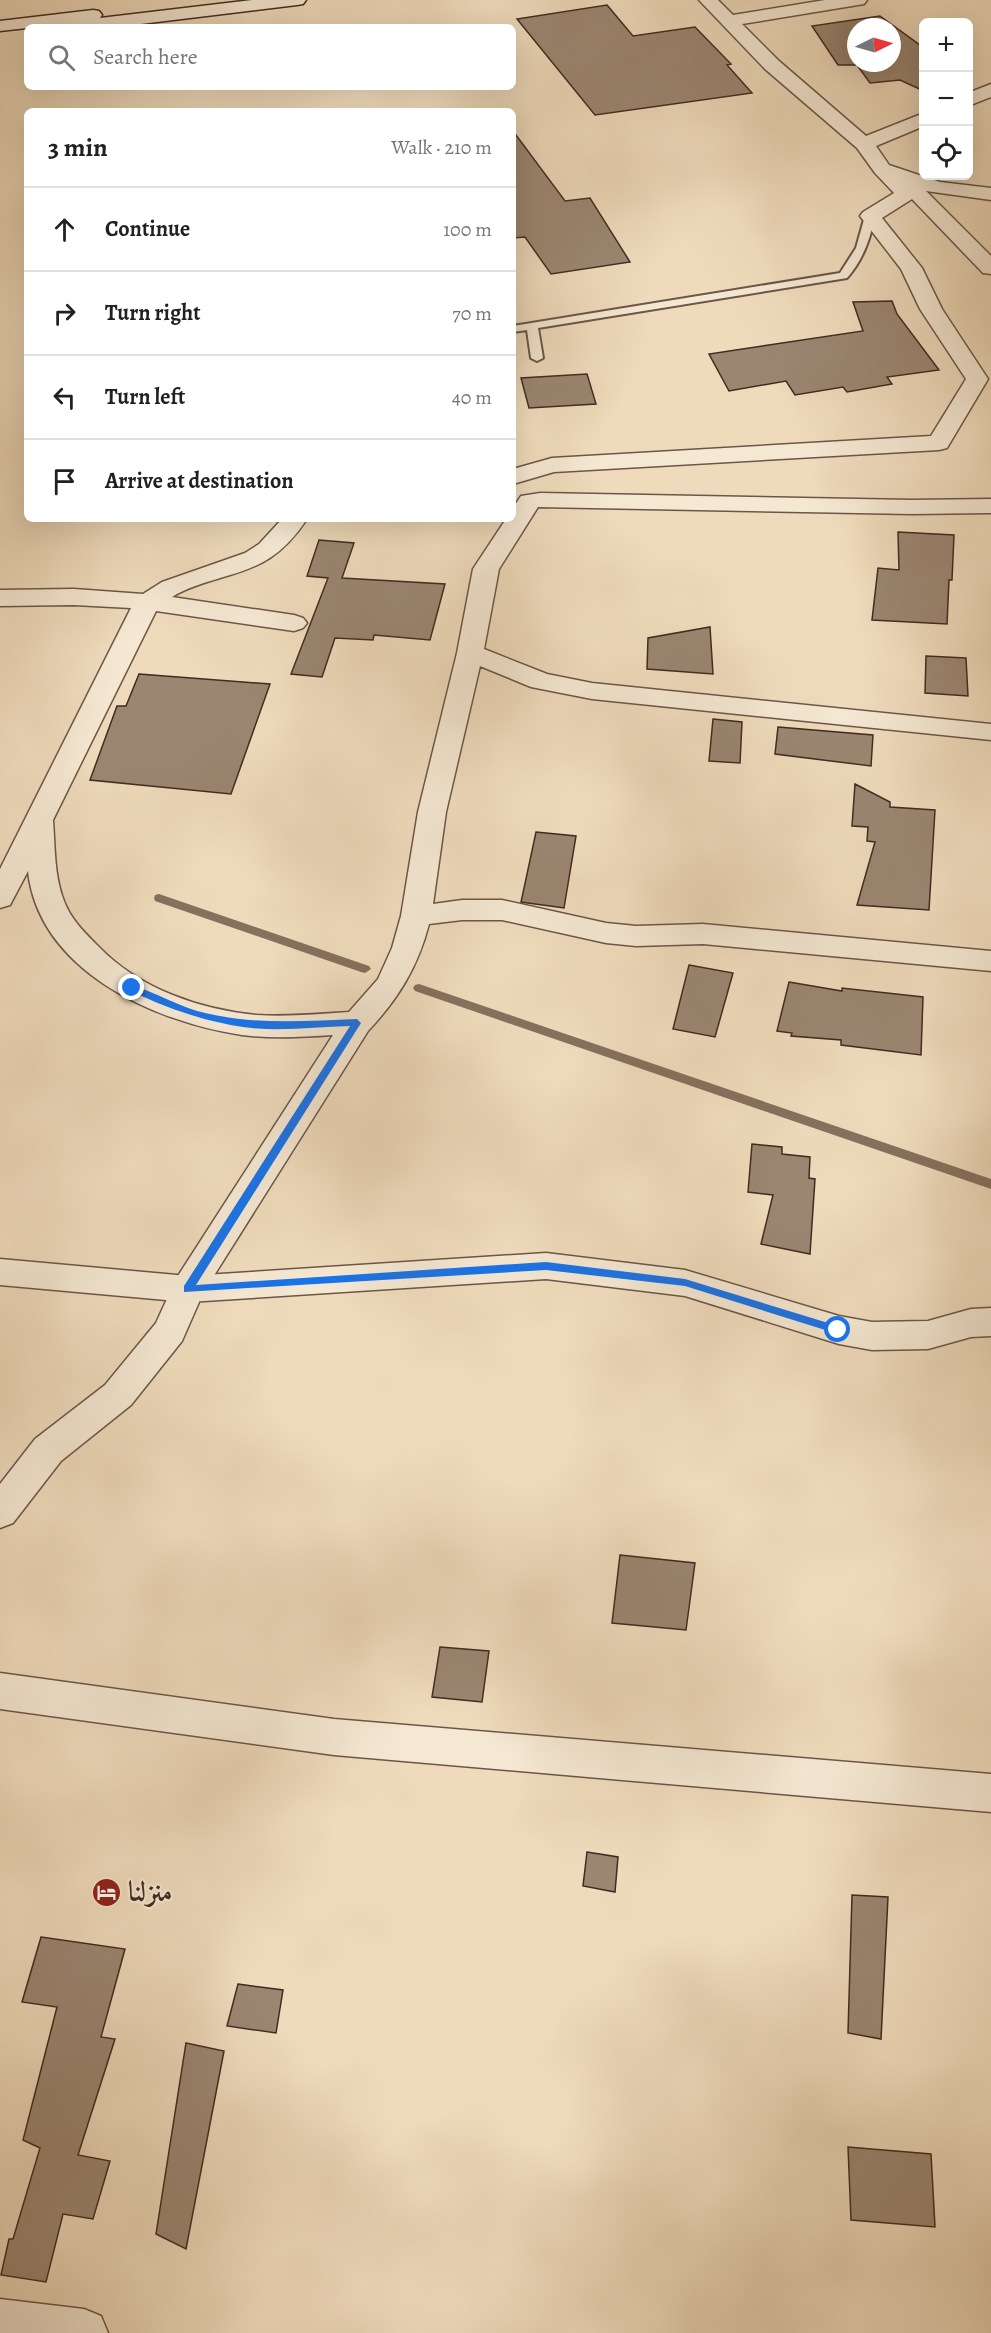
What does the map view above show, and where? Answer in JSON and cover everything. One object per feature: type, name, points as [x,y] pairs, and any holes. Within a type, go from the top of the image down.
[{"type":"street","points":[[0,26],[208,0]]},
{"type":"street","points":[[95,24],[297,0]]},
{"type":"street","points":[[708,0],[772,65],[864,144],[991,268]]},
{"type":"street","points":[[729,21],[858,0]]},
{"type":"street","points":[[0,36],[24,33]]},
{"type":"street","points":[[973,98],[991,90]]},
{"type":"street","points":[[864,144],[919,121]]},
{"type":"street","points":[[892,173],[937,188],[991,194]]},
{"type":"street","points":[[516,476],[552,465],[939,443],[977,379],[931,309],[911,268],[870,216],[906,194],[892,173]]},
{"type":"street","points":[[516,521],[525,507],[534,500],[912,507],[991,506]]},
{"type":"street","points":[[0,898],[147,603],[170,587],[241,566],[272,548],[293,522]]},
{"type":"street","points":[[0,1512],[48,1450],[118,1395],[170,1331],[188,1289],[357,1023],[381,1000],[400,969],[416,916],[432,812],[470,653],[486,569],[516,522]]},
{"type":"street","points":[[0,598],[80,596],[294,623]]},
{"type":"street","points":[[470,653],[540,681],[592,691],[991,732]]},
{"type":"street","points":[[39,819],[47,895],[62,926],[94,963],[132,988],[171,1006],[244,1024],[282,1026],[357,1023]]},
{"type":"street","points":[[416,916],[462,910],[502,910],[606,933],[636,936],[703,934],[991,960]]},
{"type":"street","points":[[0,1272],[188,1289],[546,1266],[685,1282],[838,1330],[872,1336],[928,1335],[971,1323],[991,1322]]},
{"type":"street","points":[[0,1691],[334,1737],[991,1793]]},
{"type":"street","points":[[0,2324],[84,2333]]},
{"type":"lane","points":[[516,329],[843,276],[851,268],[864,244],[870,216]]},
{"type":"lane","points":[[532,327],[537,358]]},
{"type":"building","points":[[607,5],[633,36],[695,27],[731,64],[727,65],[752,93],[595,115],[517,19]]},
{"type":"building","points":[[847,21],[847,65],[838,65],[812,26]]},
{"type":"building","points":[[901,31],[919,44],[919,89],[900,80],[870,83],[862,72],[901,72]]},
{"type":"building","points":[[516,135],[565,201],[590,198],[630,262],[551,274],[525,237],[516,238]]},
{"type":"building","points":[[892,301],[897,314],[939,370],[887,377],[892,384],[847,392],[843,387],[795,395],[786,381],[729,391],[709,354],[863,331],[853,302]]},
{"type":"building","points":[[587,374],[596,404],[529,408],[521,378]]},
{"type":"building","points":[[898,532],[954,535],[947,624],[872,620],[878,568],[899,570]]},
{"type":"building","points":[[319,540],[354,543],[342,578],[445,584],[430,640],[374,635],[373,640],[335,638],[322,677],[291,674],[328,578],[307,576]]},
{"type":"building","points":[[710,627],[713,674],[647,669],[648,638]]},
{"type":"building","points":[[926,656],[966,658],[968,696],[925,693]]},
{"type":"building","points":[[139,674],[270,684],[231,794],[90,780],[117,706],[126,706]]},
{"type":"building","points":[[713,719],[742,722],[740,763],[709,761]]},
{"type":"building","points":[[778,727],[873,735],[871,766],[775,754]]},
{"type":"building","points":[[855,784],[890,802],[890,807],[935,810],[929,910],[857,905],[875,842],[867,841],[868,827],[852,826]]},
{"type":"building","points":[[536,832],[576,836],[564,908],[521,902]]},
{"type":"building","points":[[689,965],[733,973],[715,1037],[673,1029]]},
{"type":"building","points":[[789,982],[842,991],[842,988],[923,997],[921,1055],[841,1045],[841,1040],[791,1036],[792,1033],[777,1031]]},
{"type":"building","points":[[752,1144],[782,1147],[782,1154],[810,1157],[809,1178],[815,1179],[810,1254],[761,1244],[773,1195],[748,1192]]},
{"type":"building","points":[[620,1555],[695,1563],[686,1630],[612,1623]]},
{"type":"building","points":[[440,1647],[489,1651],[482,1702],[432,1697]]},
{"type":"building","points":[[587,1852],[618,1857],[615,1892],[583,1886]]},
{"type":"building","points":[[852,1895],[888,1897],[881,2039],[848,2033]]},
{"type":"building","points":[[41,1937],[125,1949],[101,2037],[115,2039],[78,2155],[110,2161],[93,2219],[63,2214],[46,2282],[1,2275],[9,2239],[13,2239],[40,2148],[23,2140],[57,2007],[22,2002]]},
{"type":"building","points":[[238,1984],[283,1990],[276,2033],[227,2026]]},
{"type":"building","points":[[186,2043],[224,2051],[186,2249],[156,2234]]},
{"type":"building","points":[[848,2147],[931,2154],[935,2227],[851,2220]]},
{"type":"waterway","points":[[159,898],[365,969]]},
{"type":"waterway","points":[[419,988],[991,1184]]},
{"type":"place","name":"منزلنا","points":[[107,1892]]},
{"type":"route","points":[[132,988],[171,1006],[244,1024],[282,1026],[357,1023],[188,1289],[546,1266],[685,1282],[838,1330]]}]
